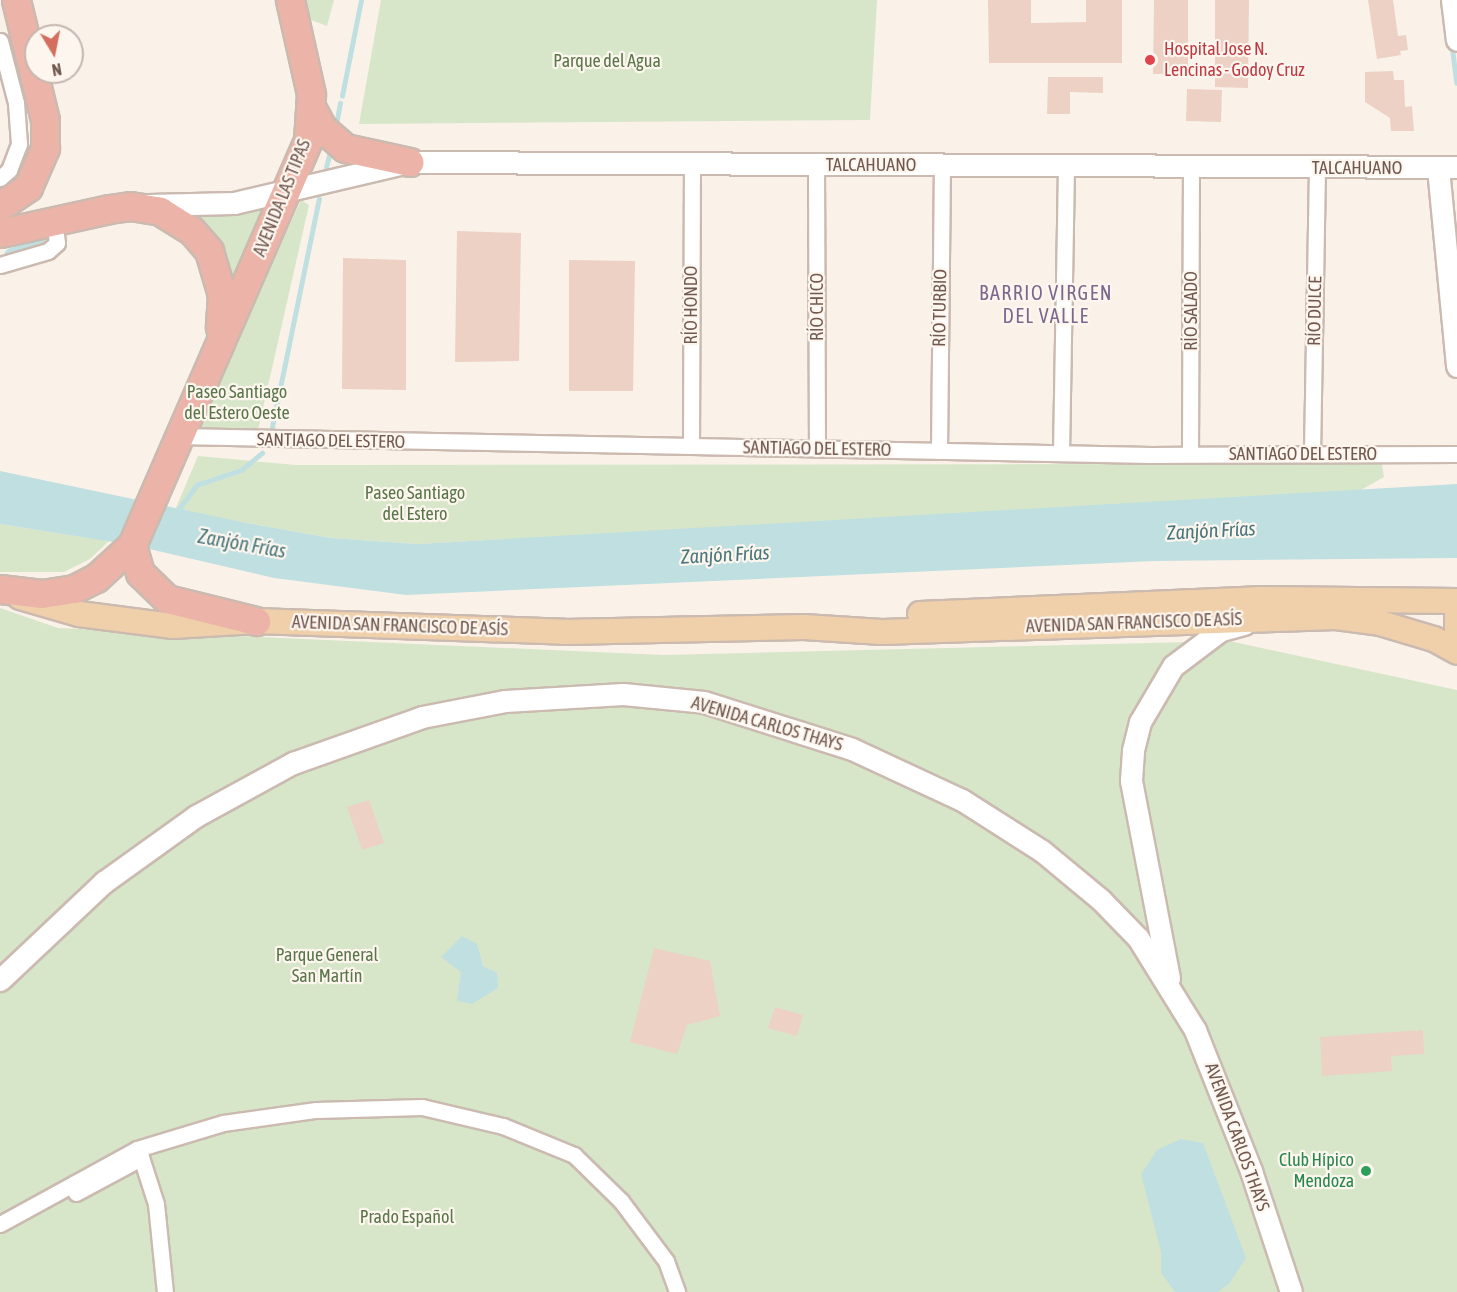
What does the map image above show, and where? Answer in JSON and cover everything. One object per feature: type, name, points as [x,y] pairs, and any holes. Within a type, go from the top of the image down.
[{"type":"highway","points":[[0,206],[28,187],[45,148],[45,120],[16,0]]},
{"type":"highway","name":"AVENIDA LAS TIPAS","points":[[132,545],[177,436],[288,191],[308,140],[311,107],[290,0]]},
{"type":"highway","points":[[311,107],[322,128],[345,148],[409,162]]},
{"type":"highway","points":[[0,233],[130,206]]},
{"type":"highway","name":"AVENIDA LAS TIPAS","points":[[130,206],[176,219],[209,251],[223,306],[214,354]]},
{"type":"highway","points":[[0,590],[42,594],[74,589],[96,578],[132,545],[140,573],[166,599],[256,621]]},
{"type":"main road","name":"AVENIDA SAN FRANCISCO DE ASÍS","points":[[0,590],[79,614],[172,626],[256,621],[565,632],[804,627],[882,632],[1336,617],[1380,623],[1434,639],[1457,652]]},
{"type":"main road","name":"AVENIDA SAN FRANCISCO DE ASÍS","points":[[804,627],[882,616],[1246,600],[1457,601]]},
{"type":"main road","points":[[1457,616],[1457,643]]},
{"type":"street","points":[[1452,0],[1457,40]]},
{"type":"street","points":[[0,42],[16,103],[19,144],[9,170],[0,178]]},
{"type":"street","name":"TALCAHUANO","points":[[288,191],[409,162],[1448,168]]},
{"type":"street","name":"RÍO HONDO","points":[[691,446],[692,164]]},
{"type":"street","name":"RÍO CHICO","points":[[816,164],[818,449]]},
{"type":"street","name":"RÍO TURBIO","points":[[939,451],[942,165]]},
{"type":"street","points":[[1061,453],[1066,166]]},
{"type":"street","name":"RÍO SALADO","points":[[1190,454],[1191,167]]},
{"type":"street","name":"RÍO DULCE","points":[[1312,453],[1317,168]]},
{"type":"street","points":[[1448,168],[1457,366]]},
{"type":"street","points":[[130,206],[217,205],[288,191]]},
{"type":"street","points":[[0,265],[48,251],[57,243],[54,220]]},
{"type":"street","name":"SANTIAGO DEL ESTERO","points":[[177,436],[1061,453],[1457,454]]},
{"type":"street","name":"AVENIDA CARLOS THAYS","points":[[1171,987],[1131,780],[1140,722],[1153,694],[1189,651],[1221,630],[1260,619]]},
{"type":"street","name":"AVENIDA CARLOS THAYS","points":[[0,980],[104,882],[196,816],[293,764],[422,717],[505,701],[623,694],[704,702],[852,749],[962,800],[1042,851],[1101,900],[1138,938],[1171,987],[1214,1072],[1291,1292]]},
{"type":"street","points":[[0,1224],[139,1153],[223,1123],[316,1110],[422,1107],[503,1126],[574,1155],[621,1201],[666,1262],[677,1292]]},
{"type":"street","points":[[0,1235],[139,1153]]},
{"type":"street","points":[[139,1153],[156,1204],[165,1292]]},
{"type":"green space","points":[[304,0],[334,0],[327,26],[311,20]]},
{"type":"green space","name":"Parque del Agua","points":[[381,0],[877,0],[870,120],[359,124]]},
{"type":"green space","name":"Paseo Santiago del Estero Oeste","points":[[301,200],[309,205],[258,430],[197,428]]},
{"type":"green space","points":[[265,204],[230,282],[187,216],[230,214]]},
{"type":"green space","name":"Paseo Santiago del Estero","points":[[198,456],[296,465],[1382,464],[1384,477],[1361,490],[1312,496],[418,544],[331,538],[175,510]]},
{"type":"green space","points":[[0,524],[109,541],[90,559],[64,572],[0,572]]},
{"type":"green space","name":"Parque General San Martín","points":[[0,608],[58,628],[663,655],[1229,641],[1457,690],[1457,1292],[0,1292]]},
{"type":"water","name":"Zanjón Frías","points":[[0,471],[242,522],[331,538],[418,544],[1457,484],[1457,558],[1154,561],[406,595],[274,578],[132,545],[0,524]]},
{"type":"water","points":[[462,936],[477,944],[483,966],[497,973],[498,988],[472,1004],[457,1001],[461,972],[441,957]]},
{"type":"water","points":[[1181,1139],[1203,1143],[1246,1258],[1229,1284],[1218,1292],[1175,1292],[1161,1273],[1161,1252],[1141,1174],[1157,1150]]},
{"type":"building","points":[[988,0],[1031,0],[1031,23],[1086,22],[1086,0],[1122,0],[1122,63],[989,63]]},
{"type":"building","points":[[1154,0],[1188,0],[1188,74],[1153,74]]},
{"type":"building","points":[[1215,0],[1249,0],[1248,88],[1215,87]]},
{"type":"building","points":[[1368,0],[1393,0],[1398,36],[1406,35],[1408,50],[1400,51],[1401,55],[1377,59]]},
{"type":"building","points":[[1393,71],[1394,80],[1404,80],[1405,107],[1412,106],[1414,131],[1391,131],[1390,118],[1365,102],[1365,72]]},
{"type":"building","points":[[1048,77],[1103,77],[1103,93],[1070,92],[1070,114],[1047,114]]},
{"type":"building","points":[[1187,89],[1222,90],[1221,122],[1186,121]]},
{"type":"building","points":[[457,231],[521,233],[519,361],[455,362]]},
{"type":"building","points":[[343,258],[406,260],[406,390],[342,389]]},
{"type":"building","points":[[569,260],[635,261],[633,391],[569,391]]},
{"type":"building","points":[[369,800],[384,843],[362,850],[347,807]]},
{"type":"building","points":[[654,948],[710,961],[720,1016],[687,1025],[677,1054],[630,1042]]},
{"type":"building","points":[[775,1007],[803,1015],[797,1036],[768,1028]]},
{"type":"building","points":[[1423,1030],[1424,1054],[1391,1056],[1392,1071],[1322,1076],[1320,1037]]},
{"type":"waterway","points":[[342,96],[361,0]]},
{"type":"waterway","points":[[1452,44],[1457,83]]},
{"type":"waterway","points":[[336,124],[340,103]]},
{"type":"waterway","points":[[326,167],[331,148]]},
{"type":"waterway","points":[[271,432],[319,199]]},
{"type":"waterway","points":[[12,256],[39,245]]},
{"type":"waterway","points":[[175,514],[197,485],[241,470],[262,453]]},
{"type":"place","name":"Hospital Jose N. Lencinas - Godoy Cruz","points":[[1150,60]]},
{"type":"place","name":"Club Hípico Mendoza","points":[[1366,1171]]},
{"type":"district","name":"BARRIO VIRGEN DEL VALLE","points":[[1046,304]]},
{"type":"park label","name":"Prado Español","points":[[407,1217]]}]
